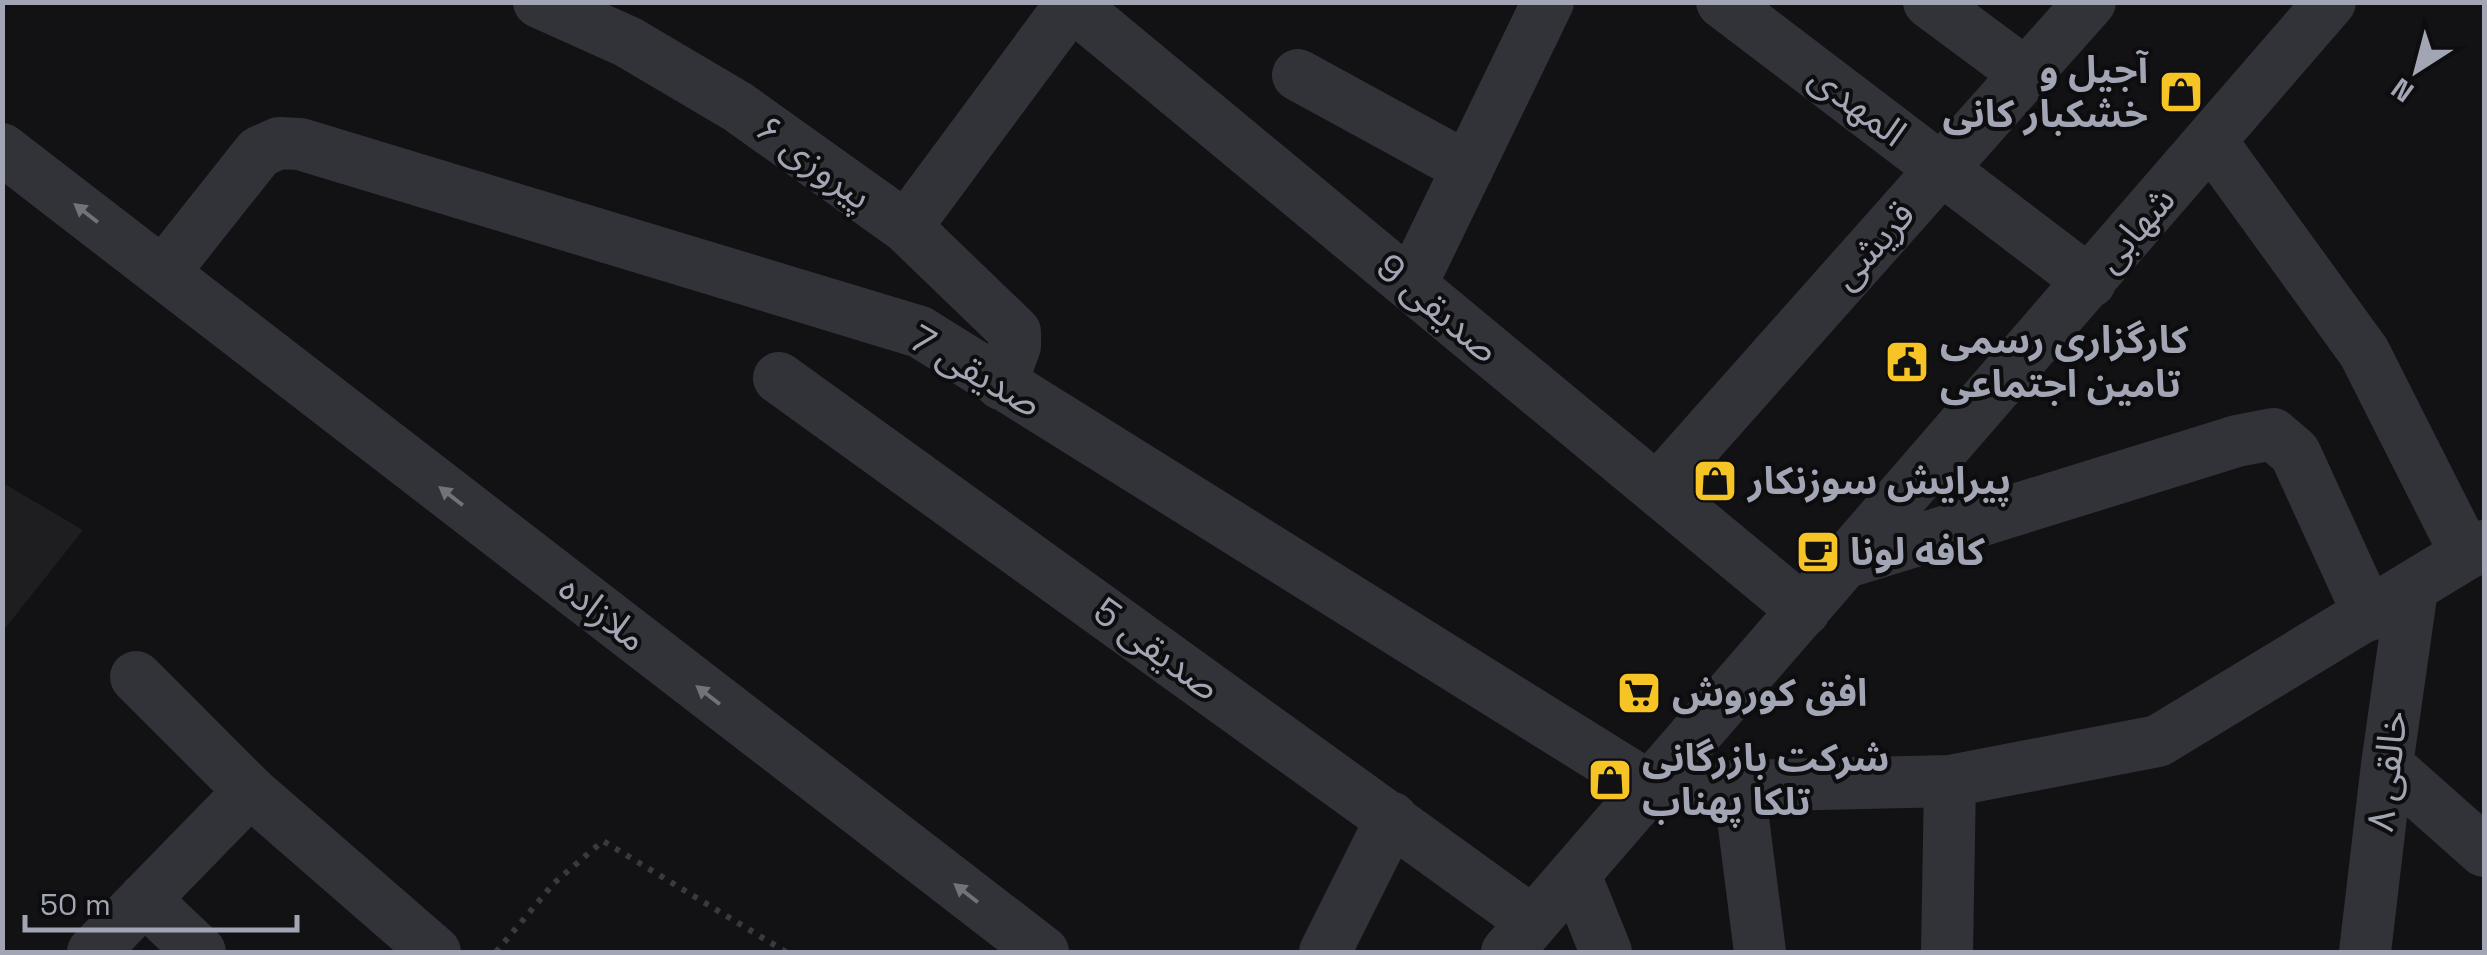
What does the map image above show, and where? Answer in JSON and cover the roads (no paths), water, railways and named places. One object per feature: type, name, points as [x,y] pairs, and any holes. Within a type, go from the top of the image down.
[{"type":"street","name":"پیروزی ۶","points":[[539,2],[628,42],[738,106],[906,228],[1015,332],[1015,346],[1001,384]]},
{"type":"street","points":[[1411,286],[1548,2]]},
{"type":"street","name":"المهدی","points":[[1722,2],[2090,282]]},
{"type":"street","points":[[1929,2],[2026,74]]},
{"type":"street","name":"قریشی","points":[[1657,488],[2090,2]]},
{"type":"street","name":"شهابی","points":[[1520,937],[2330,2]]},
{"type":"street","points":[[906,228],[1070,3]]},
{"type":"street","name":"صدیقی 9","points":[[1070,3],[1804,611]]},
{"type":"street","points":[[1298,75],[1468,168]]},
{"type":"street","points":[[1651,788],[1950,782],[2158,742],[2475,550],[2364,352],[2211,141]]},
{"type":"street","name":"صدیقی 7","points":[[163,273],[260,152],[280,143],[300,144],[920,332],[1651,788]]},
{"type":"street","name":"ملازاده","points":[[2,149],[1043,952]]},
{"type":"street","name":"صدیقی 5","points":[[779,378],[1392,818],[1520,937]]},
{"type":"street","points":[[1847,562],[2237,441],[2273,434],[2295,453],[2390,602]]},
{"type":"street","name":"خالقی ۸","points":[[2365,952],[2387,765],[2390,602]]},
{"type":"street","points":[[136,676],[250,791],[435,952]]},
{"type":"street","points":[[2387,765],[2484,851]]},
{"type":"street","points":[[1946,952],[1950,782]]},
{"type":"street","points":[[1739,786],[1760,952]]},
{"type":"street","points":[[93,952],[250,791]]},
{"type":"street","points":[[1326,952],[1392,818]]},
{"type":"street","points":[[1574,875],[1606,952]]},
{"type":"street","points":[[144,899],[200,952]]},
{"type":"place","name":"آجیل و خشکبار کانی","points":[[2181,92]]},
{"type":"place","name":"کارگزاری رسمی تامین اجتماعی","points":[[1907,362]]},
{"type":"place","name":"پیرایش سوزنکار","points":[[1715,481]]},
{"type":"place","name":"کافه لونا","points":[[1818,552]]},
{"type":"place","name":"افق کوروش","points":[[1639,693]]},
{"type":"place","name":"شرکت بازرگانی تلکا پهناب","points":[[1610,780]]}]
